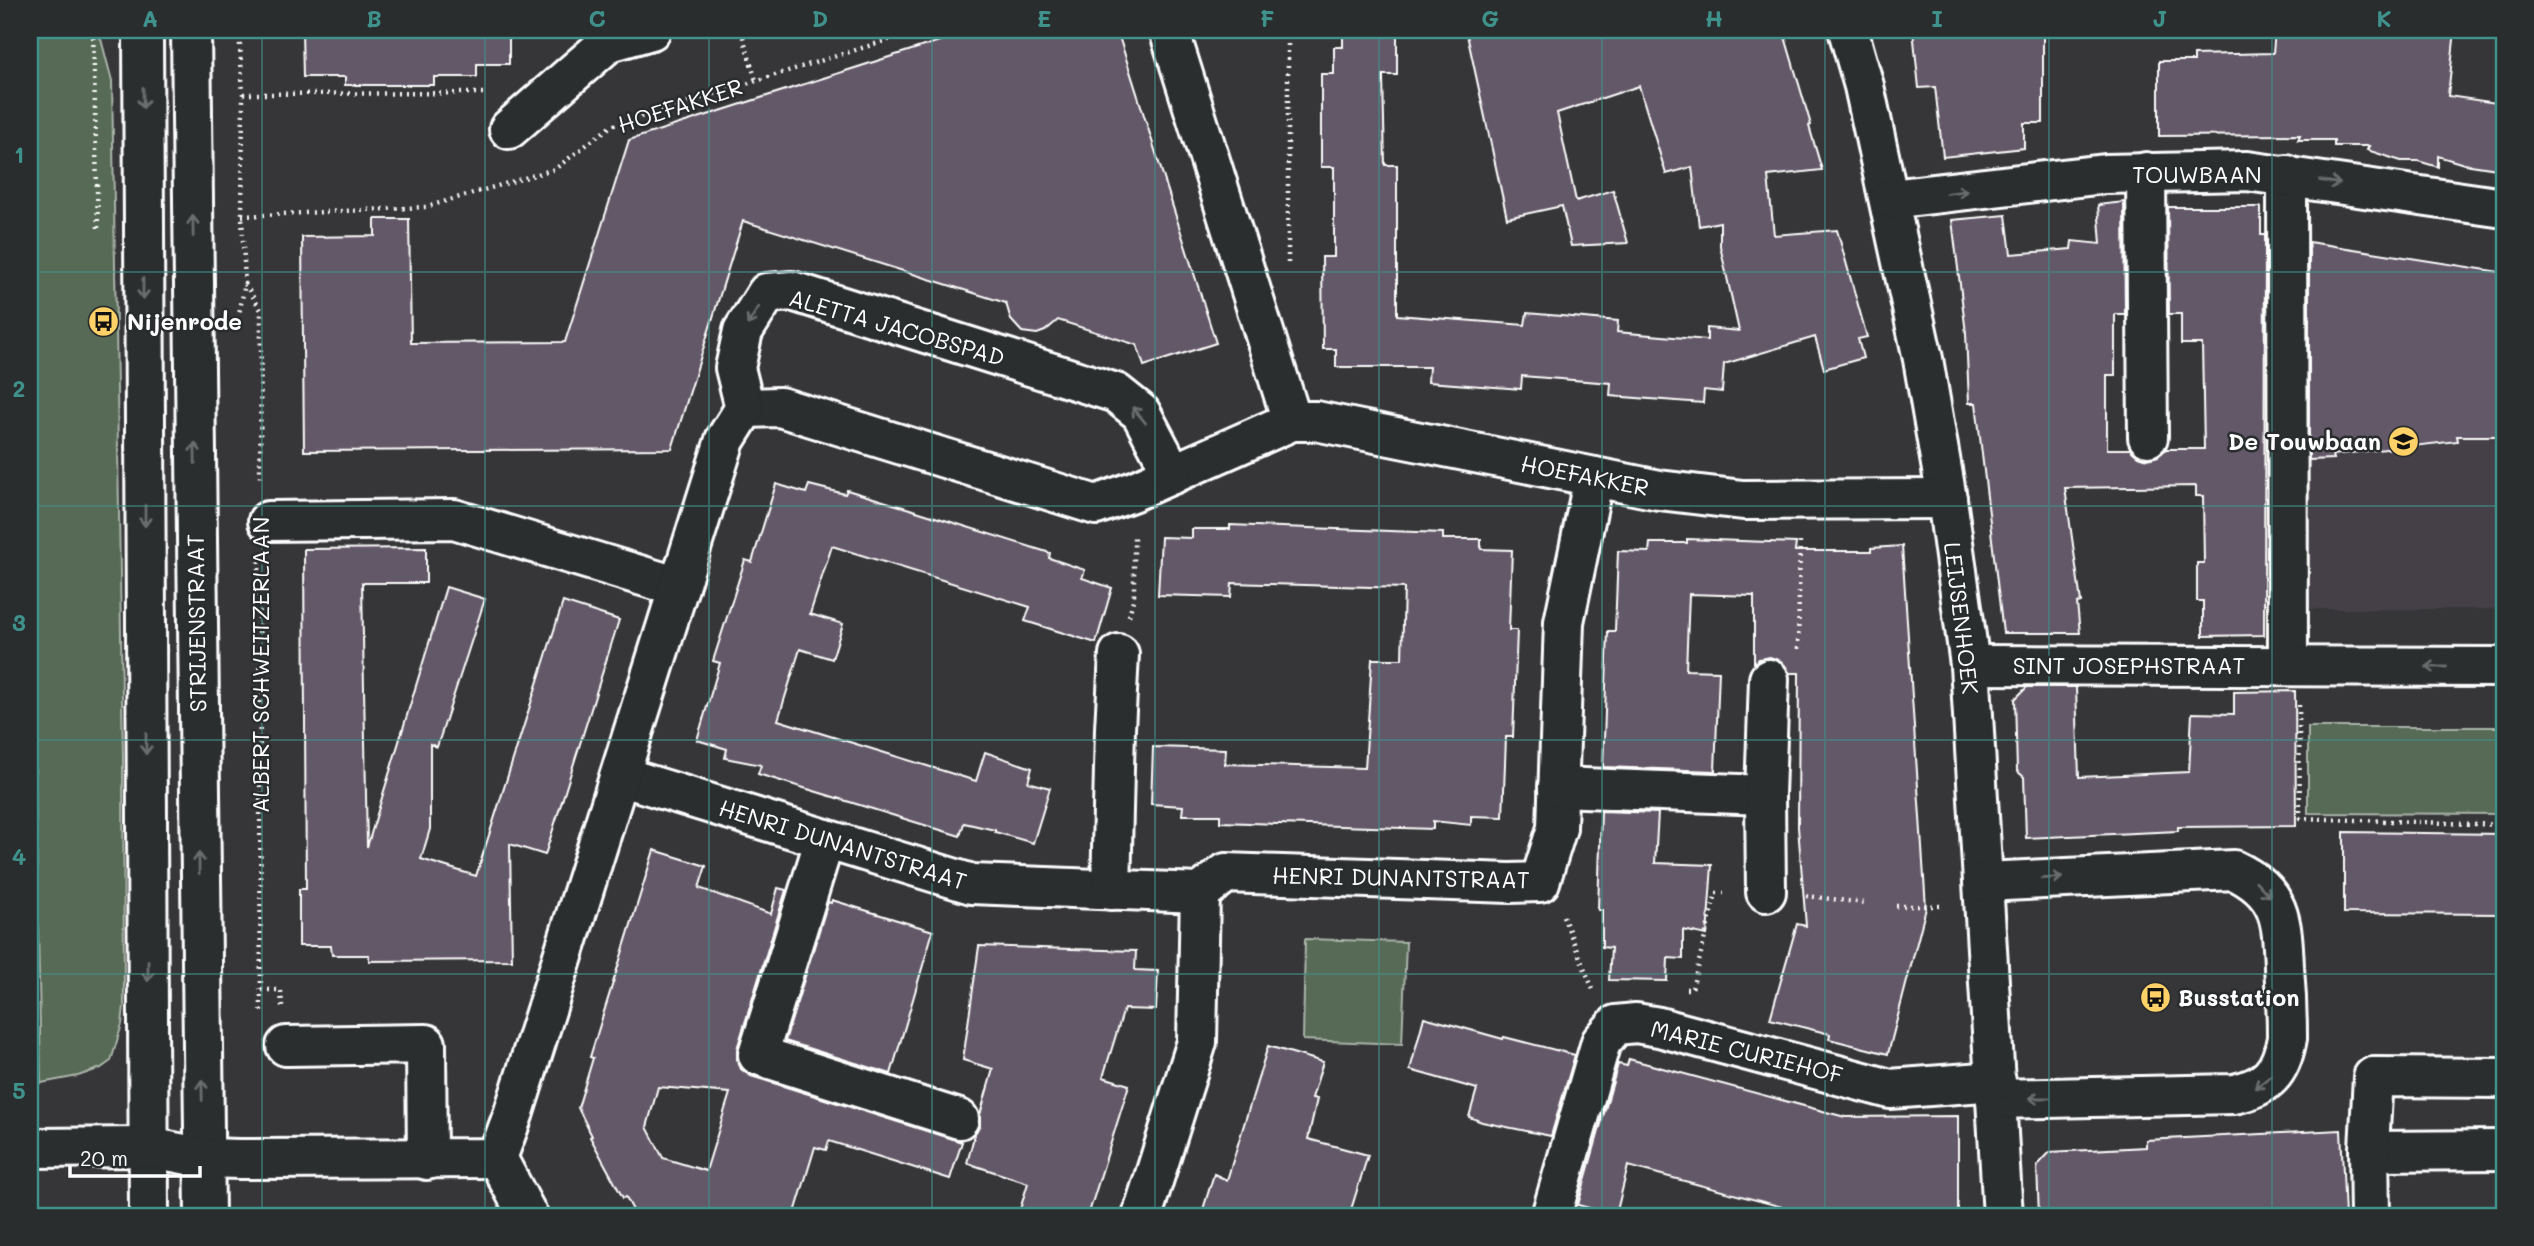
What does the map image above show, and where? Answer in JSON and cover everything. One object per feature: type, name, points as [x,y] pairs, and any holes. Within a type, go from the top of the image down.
[{"type":"street","points":[[142,30],[149,1216]]},
{"type":"street","name":"STRIJENSTRAAT","points":[[191,30],[205,1216]]},
{"type":"street","points":[[509,129],[609,42],[651,30]]},
{"type":"street","points":[[528,1216],[497,1158],[725,440],[746,408],[780,407],[1096,505],[1134,491],[1292,421],[1169,30]]},
{"type":"street","name":"LEIJSENHOEK","points":[[1848,30],[1864,86],[1923,359],[1947,499],[1970,665],[2003,1216]]},
{"type":"street","name":"TOUWBAAN","points":[[1889,199],[2105,174],[2247,171],[2504,208]]},
{"type":"street","points":[[2146,173],[2148,437]]},
{"type":"street","points":[[2287,175],[2293,666]]},
{"type":"street","name":"ALETTA JACOBSPAD","points":[[746,408],[736,368],[743,331],[767,293],[792,291],[1116,393],[1141,414],[1173,474]]},
{"type":"street","name":"HOEFAKKER","points":[[1292,421],[1316,421],[1659,490],[1742,500],[1947,499]]},
{"type":"street","name":"HENRI DUNANTSTRAAT","points":[[620,776],[972,884],[1200,893],[1226,873],[1540,883],[1557,828],[1564,622],[1594,477]]},
{"type":"street","name":"ALBERT SCHWEITZERLAAN","points":[[262,521],[454,519],[680,587]]},
{"type":"street","points":[[1111,890],[1119,654]]},
{"type":"street","name":"SINT JOSEPHSTRAAT","points":[[1970,665],[2504,667]]},
{"type":"street","points":[[1766,892],[1765,795],[1769,678]]},
{"type":"street","points":[[1558,786],[1765,795]]},
{"type":"street","points":[[825,839],[758,1055],[959,1118]]},
{"type":"street","points":[[1984,882],[2234,870],[2252,878],[2267,891],[2277,908],[2283,927],[2287,1038],[2284,1055],[2277,1070],[2265,1082],[2250,1091],[2234,1094],[1996,1090]]},
{"type":"street","points":[[1142,1216],[1197,1042],[1200,893]]},
{"type":"street","name":"MARIE CURIEHOF","points":[[1616,1025],[1636,1023],[1659,1027],[1889,1089],[1996,1090]]},
{"type":"street","points":[[1551,1216],[1601,1042],[1616,1025]]},
{"type":"street","points":[[273,1035],[426,1044],[427,1160]]},
{"type":"street","points":[[2370,1216],[2373,1077],[2504,1078]]},
{"type":"street","points":[[30,1148],[148,1147],[204,1158],[497,1158]]},
{"type":"street","points":[[2370,1151],[2504,1150]]},
{"type":"path","points":[[93,30],[99,228]]},
{"type":"path","points":[[741,30],[755,81]]},
{"type":"path","name":"HOEFAKKER","points":[[242,216],[426,207],[555,169],[611,126],[920,30]]},
{"type":"path","points":[[1288,30],[1288,265]]},
{"type":"path","points":[[243,94],[488,93]]},
{"type":"path","name":"ALBERT SCHWEITZERLAAN","points":[[245,285],[261,310],[262,521],[273,1035]]},
{"type":"path","points":[[1119,654],[1133,596],[1134,491]]},
{"type":"path","points":[[1769,678],[1797,679],[1801,500]]},
{"type":"path","points":[[2293,666],[2300,818],[2504,825]]},
{"type":"path","points":[[1540,883],[1558,905],[1593,989],[1616,1025]]},
{"type":"path","points":[[1659,1027],[1674,988],[1692,989],[1716,893],[1766,892],[1865,903]]},
{"type":"shaded area","name":"De Touwbaan","points":[[2302,240],[2504,273],[2504,609],[2305,609]]},
{"type":"green space","points":[[30,30],[91,30],[101,39],[112,81],[123,758],[122,1024],[111,1061],[101,1068],[78,1076],[41,1083],[30,508]]},
{"type":"green space","points":[[2308,727],[2504,727],[2504,814],[2308,813]]},
{"type":"green space","points":[[1305,939],[1406,942],[1402,1044],[1303,1040]]},
{"type":"building","points":[[302,30],[509,30],[509,64],[477,64],[477,77],[434,77],[434,85],[345,85],[345,77],[303,77]]},
{"type":"building","points":[[974,30],[1117,30],[1216,343],[1144,366],[1137,345],[1058,320],[1037,334],[1022,332],[1011,320],[1006,303],[743,221],[672,449],[304,451],[302,237],[375,236],[375,219],[409,219],[411,343],[565,342],[629,140]]},
{"type":"building","points":[[1343,30],[1397,30],[1397,75],[1383,75],[1385,165],[1397,165],[1397,315],[1525,325],[1527,313],[1618,321],[1617,332],[1707,340],[1707,328],[1739,331],[1720,246],[1720,222],[1699,226],[1692,167],[1666,174],[1639,86],[1557,113],[1576,201],[1613,190],[1628,243],[1571,246],[1562,206],[1507,218],[1466,30],[1783,30],[1822,170],[1768,176],[1774,235],[1837,230],[1867,337],[1858,339],[1863,358],[1824,369],[1815,337],[1724,364],[1722,392],[1704,390],[1703,403],[1610,396],[1611,383],[1522,376],[1521,389],[1428,382],[1429,367],[1336,367],[1336,349],[1323,349],[1322,257],[1334,257],[1334,167],[1321,167],[1321,74],[1334,74],[1334,47],[1343,47]]},
{"type":"building","points":[[1913,30],[2043,30],[2043,123],[2024,123],[2024,148],[1943,157],[1935,87],[1919,88]]},
{"type":"building","points":[[2275,30],[2455,30],[2448,96],[2504,104],[2504,170],[2464,164],[2438,156],[2438,167],[2418,161],[2401,161],[2367,150],[2369,146],[2334,146],[2334,140],[2298,140],[2300,135],[2159,136],[2159,61],[2194,61],[2194,55],[2273,53]]},
{"type":"building","points":[[2124,202],[2125,314],[2115,314],[2115,375],[2107,375],[2107,449],[2130,449],[2147,459],[2158,456],[2166,449],[2204,449],[2202,344],[2181,344],[2181,314],[2169,314],[2168,207],[2261,207],[2261,235],[2265,235],[2264,635],[2203,636],[2203,601],[2197,601],[2197,563],[2204,563],[2203,496],[2196,496],[2196,486],[2065,488],[2081,602],[2077,603],[2080,633],[2003,633],[1976,403],[1969,403],[1966,333],[1952,220],[2006,215],[2011,254],[2071,249],[2072,241],[2101,244],[2098,205]]},
{"type":"building","points":[[2309,242],[2500,272],[2501,436],[2457,436],[2458,441],[2309,460]]},
{"type":"building","points":[[776,484],[806,493],[809,485],[845,494],[847,490],[913,510],[1050,553],[1049,558],[1085,570],[1082,578],[1112,588],[1096,643],[1025,621],[1030,607],[832,546],[810,614],[843,624],[832,659],[800,649],[778,720],[976,781],[985,752],[1032,768],[1028,782],[1050,788],[1033,843],[964,823],[960,836],[758,774],[761,765],[725,758],[727,749],[697,740],[720,663],[713,661],[745,560],[752,562]]},
{"type":"building","points":[[1230,525],[1443,533],[1443,539],[1481,539],[1481,549],[1512,550],[1509,630],[1517,630],[1513,737],[1506,737],[1503,817],[1471,816],[1471,825],[1433,821],[1433,829],[1220,822],[1220,815],[1182,815],[1183,806],[1151,804],[1153,747],[1226,749],[1225,764],[1365,768],[1372,659],[1402,659],[1404,588],[1232,583],[1231,597],[1158,595],[1161,537],[1192,538],[1192,529],[1230,529]]},
{"type":"building","points":[[1687,539],[1796,543],[1795,551],[1871,551],[1871,548],[1902,546],[1926,908],[1888,1054],[1829,1039],[1830,1034],[1770,1019],[1797,924],[1806,926],[1798,827],[1799,673],[1789,673],[1781,661],[1770,657],[1759,659],[1754,664],[1754,596],[1689,594],[1686,670],[1719,671],[1715,771],[1603,767],[1608,631],[1615,631],[1618,551],[1649,552],[1650,543],[1687,543]]},
{"type":"building","points":[[426,548],[426,583],[362,583],[367,847],[446,587],[485,599],[437,747],[430,744],[430,829],[421,859],[476,876],[563,602],[619,620],[545,855],[510,844],[512,960],[369,961],[369,955],[332,955],[331,946],[299,946],[299,889],[306,889],[304,549]]},
{"type":"building","points":[[2027,687],[2076,687],[2079,777],[2189,772],[2192,713],[2234,714],[2234,692],[2295,691],[2296,826],[2178,827],[2178,831],[2026,838],[2024,777],[2017,771],[2015,699]]},
{"type":"building","points":[[1601,811],[1658,813],[1655,863],[1712,865],[1707,935],[1683,930],[1683,959],[1668,958],[1667,981],[1609,980],[1611,948],[1602,947],[1602,910],[1598,910]]},
{"type":"building","points":[[2344,832],[2504,834],[2504,914],[2344,913]]},
{"type":"building","points":[[654,850],[706,866],[699,888],[771,914],[778,888],[786,890],[737,1049],[741,1069],[751,1076],[962,1142],[950,1179],[829,1141],[826,1150],[815,1147],[794,1216],[636,1216],[626,1197],[623,1198],[590,1137],[592,1136],[578,1108],[593,1058],[590,1057]],"holes":[[[658,1087],[730,1093],[706,1171],[663,1158],[647,1127]]]},
{"type":"building","points":[[832,900],[933,931],[891,1074],[785,1041],[828,902],[831,903]]},
{"type":"building","points":[[979,946],[1136,951],[1135,970],[1158,971],[1156,1010],[1124,1009],[1103,1077],[1129,1085],[1088,1216],[1018,1216],[1028,1183],[967,1163],[975,1133],[980,1125],[980,1115],[993,1069],[963,1060]]},
{"type":"building","points":[[1424,1017],[1575,1055],[1551,1136],[1469,1117],[1477,1089],[1410,1070]]},
{"type":"building","points":[[1268,1046],[1323,1062],[1312,1098],[1317,1099],[1308,1139],[1368,1155],[1349,1216],[1201,1216],[1214,1174],[1227,1180]]},
{"type":"building","points":[[1629,1059],[1845,1117],[1958,1116],[1958,1216],[1788,1216],[1790,1209],[1628,1166],[1616,1215],[1578,1205],[1618,1064],[1627,1066]]},
{"type":"building","points":[[2341,1130],[2345,1216],[2039,1216],[2037,1166],[2050,1152],[2146,1147],[2146,1140]]},
{"type":"place","name":"Nijenrode","points":[[104,321]]},
{"type":"place","name":"De Touwbaan","points":[[2404,441]]},
{"type":"place","name":"Busstation","points":[[2155,997]]}]
